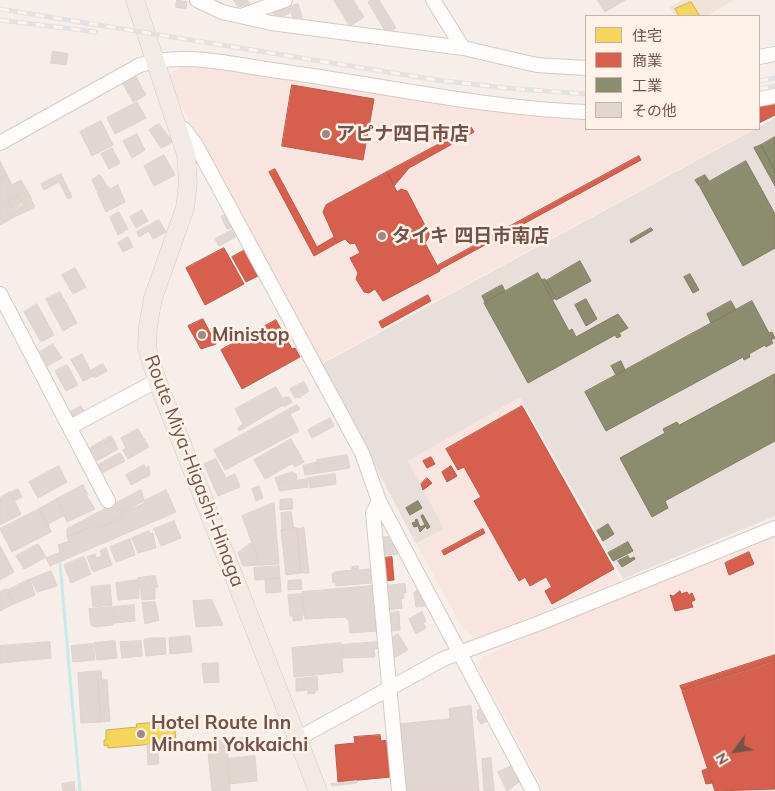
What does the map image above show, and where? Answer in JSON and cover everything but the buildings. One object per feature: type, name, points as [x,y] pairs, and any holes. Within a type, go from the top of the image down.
[{"type":"main road","name":"Route Miya-Higashi-Hinaga","points":[[135,0],[186,154],[188,183],[185,208],[153,298],[148,326],[147,348],[318,791]]},
{"type":"street","points":[[197,0],[222,12],[271,23],[463,48],[538,65],[585,68]]},
{"type":"street","points":[[240,16],[267,3],[285,0]]},
{"type":"street","points":[[433,0],[463,48]]},
{"type":"street","points":[[760,57],[775,54]]},
{"type":"street","points":[[0,142],[131,70],[154,61],[196,60],[320,77],[490,104],[585,112]]},
{"type":"street","points":[[760,99],[775,96]]},
{"type":"street","points":[[178,128],[184,129],[196,144],[362,453],[378,501],[533,791]]},
{"type":"street","points":[[0,294],[108,501]]},
{"type":"street","points":[[70,427],[158,380]]},
{"type":"street","points":[[378,501],[373,513],[398,791]]},
{"type":"street","points":[[297,738],[443,659],[460,654],[775,528]]},
{"type":"shaded area","points":[[682,0],[734,0],[709,15],[673,15],[669,8]]},
{"type":"shaded area","points":[[202,64],[585,116],[585,130],[751,130],[321,363],[166,77],[180,67]]},
{"type":"shaded area","points":[[775,118],[775,516],[623,579],[520,397],[408,461],[444,529],[416,544],[322,364],[753,130],[760,130],[760,126]]},
{"type":"shaded area","points":[[520,397],[620,580],[477,639],[463,629],[417,545],[444,529],[408,461]]},
{"type":"shaded area","points":[[774,538],[775,791],[544,791],[478,667],[482,657],[558,623]]},
{"type":"waterway","points":[[60,564],[80,791]]},
{"type":"railway","points":[[0,9],[437,80],[506,88],[585,94]]},
{"type":"railway","points":[[0,20],[96,32]]},
{"type":"railway","points":[[760,81],[775,78]]},
{"type":"railway","points":[[760,89],[775,86]]},
{"type":"place","name":"アピナ四日市店","points":[[326,134]]},
{"type":"place","name":"タイキ 四日市南店","points":[[382,236]]},
{"type":"place","name":"Ministop","points":[[202,335]]},
{"type":"place","name":"Hotel Route Inn Minami Yokkaichi","points":[[141,734]]}]
